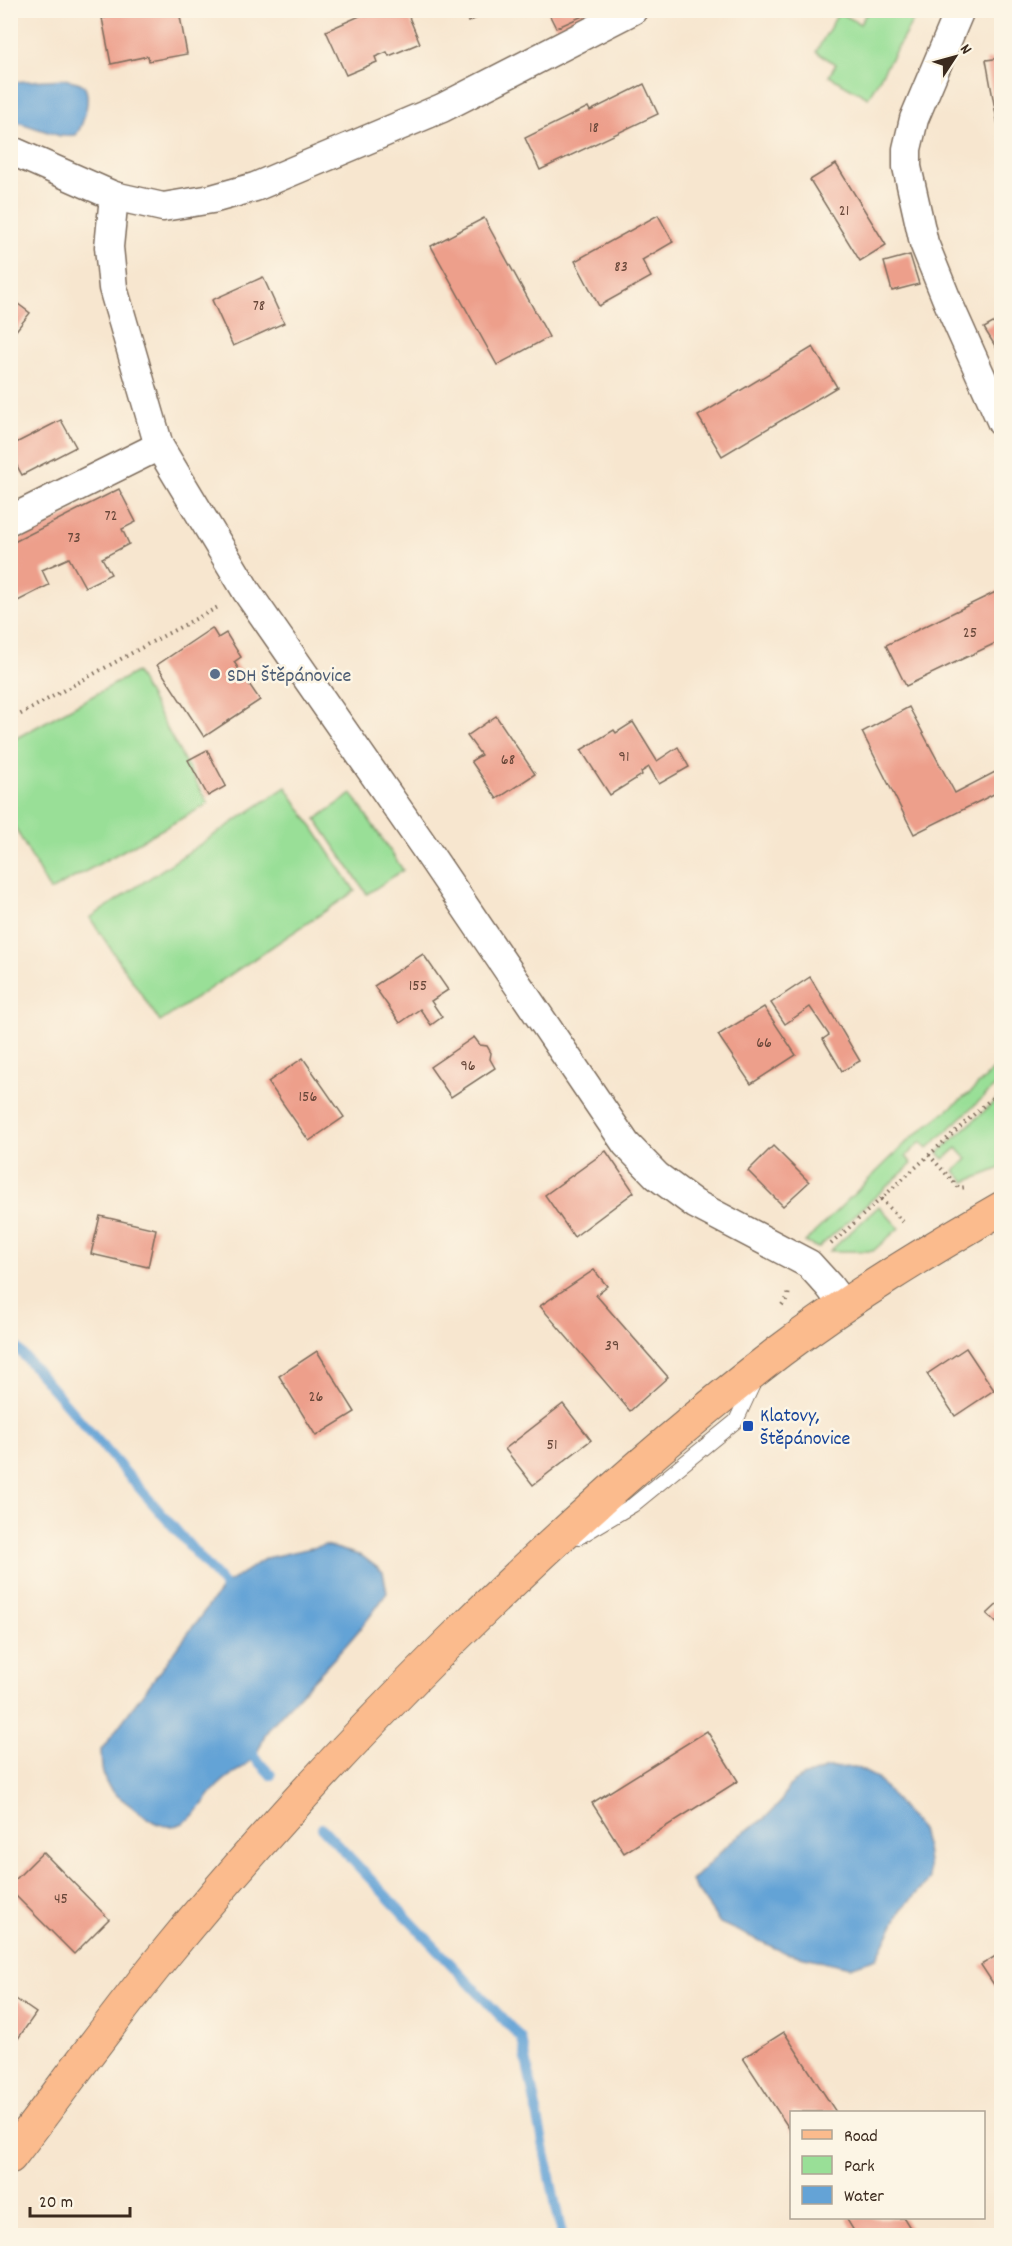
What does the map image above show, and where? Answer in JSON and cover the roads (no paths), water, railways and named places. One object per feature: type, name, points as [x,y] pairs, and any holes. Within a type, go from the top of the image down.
[{"type":"main road","points":[[10,2157],[165,1954],[248,1856],[366,1728],[530,1565],[658,1450],[761,1366],[844,1306],[933,1248],[1002,1208]]},
{"type":"street","points":[[10,150],[114,196],[163,207],[213,199],[255,187],[442,108],[633,10]]},
{"type":"street","points":[[960,10],[914,119],[907,149],[907,167],[924,243],[1002,423]]},
{"type":"street","points":[[114,196],[109,247],[113,288],[159,446],[247,592],[423,845],[626,1144],[657,1176],[695,1204],[809,1264],[844,1306]]},
{"type":"street","points":[[10,520],[159,446]]},
{"type":"water","points":[[65,79],[83,85],[86,90],[87,103],[84,118],[76,135],[60,136],[11,120],[11,82]]},
{"type":"water","points":[[325,1545],[362,1556],[383,1572],[387,1592],[347,1645],[271,1726],[256,1754],[249,1762],[216,1788],[194,1814],[183,1823],[169,1826],[149,1819],[122,1799],[106,1783],[102,1770],[101,1750],[224,1585],[266,1558]]},
{"type":"water","points":[[855,1767],[877,1778],[921,1830],[930,1879],[901,1910],[877,1958],[850,1967],[786,1953],[720,1923],[691,1881],[735,1838],[764,1819],[780,1803],[789,1786],[802,1777],[828,1768]]},
{"type":"waterway","points":[[10,1340],[224,1585],[226,1599]]},
{"type":"waterway","points":[[252,1744],[254,1757],[271,1775]]},
{"type":"waterway","points":[[322,1828],[522,2039],[562,2236]]},
{"type":"place","name":"SDH Štěpánovice","points":[[215,674]]},
{"type":"place","name":"Klatovy, Štěpánovice","points":[[748,1426]]}]
